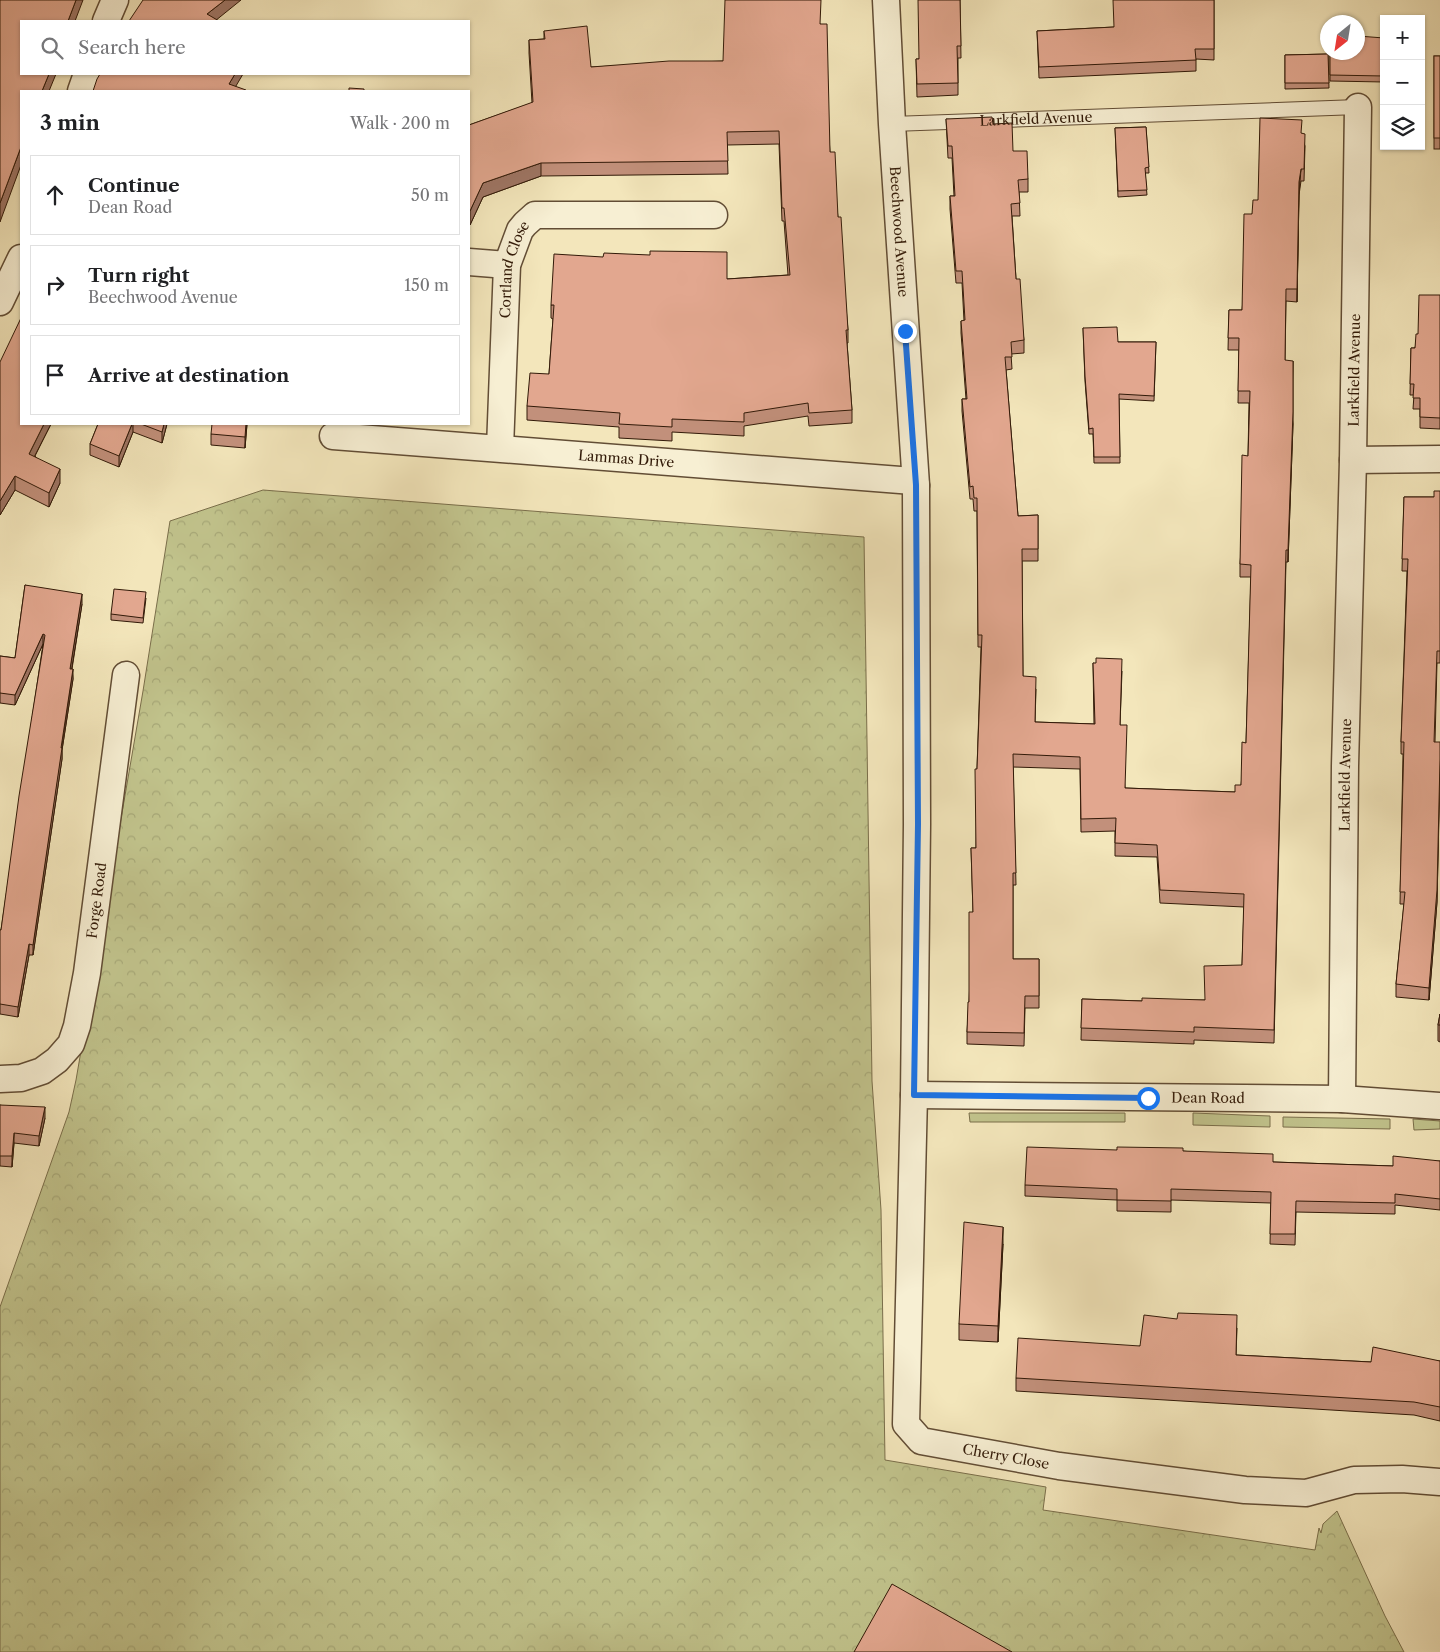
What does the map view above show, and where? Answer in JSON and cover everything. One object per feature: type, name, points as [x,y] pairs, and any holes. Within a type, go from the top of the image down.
[{"type":"street","points":[[106,20],[115,0]]},
{"type":"street","name":"Beechwood Avenue","points":[[886,0],[892,124],[916,485],[918,824],[914,1095]]},
{"type":"street","points":[[81,90],[87,75]]},
{"type":"street","name":"Larkfield Avenue","points":[[1342,1099],[1345,766],[1358,107]]},
{"type":"street","name":"Cortland Close","points":[[500,448],[507,265],[524,224],[535,215],[714,215]]},
{"type":"street","points":[[0,302],[20,260]]},
{"type":"street","points":[[470,262],[507,265]]},
{"type":"street","name":"Lammas Drive","points":[[333,436],[913,481],[916,485]]},
{"type":"street","points":[[1352,460],[1440,459]]},
{"type":"street","name":"Forge Road","points":[[0,1079],[21,1078],[42,1071],[58,1060],[71,1044],[77,1026],[87,973],[126,675]]},
{"type":"street","name":"Dean Road","points":[[914,1095],[1342,1099],[1440,1106]]},
{"type":"street","name":"Cherry Close","points":[[914,1095],[906,1424],[921,1441],[1059,1466],[1245,1490],[1306,1493],[1354,1480],[1402,1479],[1440,1482]]},
{"type":"lane","name":"Larkfield Avenue","points":[[892,124],[1358,107]]},
{"type":"green space","points":[[263,490],[864,537],[872,1081],[881,1210],[885,1460],[1046,1487],[1043,1510],[1315,1550],[1319,1528],[1321,1533],[1323,1524],[1337,1511],[1385,1616],[1404,1652],[0,1652],[0,1307],[69,1112],[76,1080],[143,691],[170,521]]},
{"type":"green space","points":[[969,1113],[1125,1113],[1125,1122],[970,1122]]},
{"type":"green space","points":[[1193,1113],[1270,1116],[1270,1127],[1193,1125]]},
{"type":"green space","points":[[1283,1117],[1390,1119],[1390,1129],[1283,1127]]},
{"type":"green space","points":[[1413,1119],[1440,1121],[1440,1129],[1414,1130]]},
{"type":"building","points":[[0,0],[76,0],[68,20],[20,20],[20,75],[49,75],[42,90],[20,90],[20,150],[0,203]]},
{"type":"building","points":[[143,0],[225,0],[207,14],[217,20],[130,20]]},
{"type":"building","points":[[725,0],[821,0],[820,24],[827,24],[830,152],[835,152],[838,217],[841,217],[852,410],[809,413],[808,403],[744,413],[744,422],[672,419],[672,427],[619,424],[620,413],[527,406],[530,373],[549,374],[554,305],[551,305],[554,254],[603,257],[604,253],[650,255],[650,251],[727,252],[727,279],[790,275],[784,208],[782,208],[779,131],[727,132],[728,161],[541,163],[483,183],[470,211],[470,125],[533,102],[529,40],[545,39],[544,31],[587,26],[591,67],[669,61],[723,61]]},
{"type":"building","points":[[918,0],[960,0],[961,46],[957,46],[958,83],[917,84],[916,59],[919,59]]},
{"type":"building","points":[[1113,0],[1214,0],[1214,49],[1195,49],[1196,60],[1039,67],[1037,31],[1114,27]]},
{"type":"building","points":[[1365,37],[1380,38],[1380,76],[1330,75],[1330,60],[1365,60]]},
{"type":"building","points":[[1320,54],[1320,60],[1328,60],[1329,83],[1285,83],[1285,55]]},
{"type":"building","points":[[1434,56],[1440,56],[1440,138],[1434,138]]},
{"type":"building","points":[[99,75],[234,75],[229,84],[246,90],[93,90]]},
{"type":"building","points":[[349,88],[364,89],[364,90],[349,90]]},
{"type":"building","points":[[992,117],[993,124],[1012,123],[1013,151],[1027,151],[1028,179],[1018,180],[1020,203],[1011,204],[1016,279],[1020,279],[1024,340],[1011,342],[1012,357],[1005,357],[1018,516],[1038,515],[1038,549],[1022,549],[1023,676],[1036,677],[1035,722],[1095,724],[1093,663],[1096,663],[1096,658],[1122,659],[1120,725],[1127,725],[1125,788],[1235,792],[1235,785],[1241,785],[1242,742],[1246,743],[1251,565],[1240,564],[1242,455],[1248,456],[1250,391],[1238,391],[1239,338],[1228,338],[1229,310],[1242,310],[1244,214],[1252,214],[1253,200],[1258,200],[1260,118],[1302,120],[1301,133],[1305,134],[1304,169],[1301,169],[1299,182],[1297,289],[1286,289],[1285,360],[1293,361],[1293,412],[1288,550],[1286,550],[1274,1030],[1194,1027],[1194,1032],[1081,1028],[1082,999],[1142,1001],[1142,998],[1205,1000],[1204,966],[1242,965],[1244,894],[1160,890],[1157,845],[1115,843],[1116,818],[1081,819],[1080,757],[1013,754],[1016,873],[1013,873],[1013,959],[1039,959],[1039,996],[1025,996],[1024,1033],[967,1032],[969,912],[973,912],[971,848],[976,848],[975,769],[977,769],[982,635],[978,635],[977,498],[974,498],[973,486],[970,487],[962,399],[967,399],[961,321],[965,320],[962,271],[956,271],[950,196],[955,196],[952,146],[948,146],[946,119]]},
{"type":"building","points":[[1146,127],[1149,167],[1145,168],[1147,190],[1118,191],[1115,128]]},
{"type":"building","points":[[1419,295],[1440,295],[1440,418],[1420,417],[1420,398],[1413,398],[1414,384],[1410,384],[1411,348],[1415,348],[1416,334],[1418,334]]},
{"type":"building","points":[[20,320],[20,425],[44,425],[29,454],[60,469],[49,493],[15,476],[0,501],[0,362]]},
{"type":"building","points":[[1117,327],[1118,342],[1156,342],[1154,396],[1119,394],[1120,457],[1094,457],[1093,428],[1089,429],[1083,328]]},
{"type":"building","points":[[98,425],[132,425],[119,456],[90,444]]},
{"type":"building","points":[[144,425],[164,425],[162,432]]},
{"type":"building","points":[[212,425],[246,425],[245,437],[211,434]]},
{"type":"building","points":[[1434,491],[1440,491],[1440,651],[1437,651],[1434,742],[1440,742],[1440,759],[1437,890],[1429,988],[1396,984],[1405,892],[1400,892],[1404,742],[1401,742],[1408,559],[1402,559],[1404,497],[1434,497]]},
{"type":"building","points":[[25,585],[82,594],[70,669],[73,669],[33,945],[29,944],[18,1007],[0,1004],[0,930],[45,635],[43,634],[15,695],[0,693],[0,656],[15,658]]},
{"type":"building","points":[[114,589],[146,592],[143,618],[111,614]]},
{"type":"building","points":[[0,1105],[45,1107],[39,1136],[14,1133],[12,1156],[0,1156]]},
{"type":"building","points":[[1027,1147],[1117,1150],[1117,1147],[1183,1148],[1183,1151],[1273,1154],[1273,1162],[1393,1166],[1393,1156],[1440,1161],[1440,1199],[1395,1194],[1395,1203],[1296,1201],[1295,1234],[1270,1234],[1271,1192],[1171,1189],[1171,1201],[1117,1200],[1117,1189],[1025,1185]]},
{"type":"building","points":[[964,1222],[1003,1227],[998,1326],[959,1324]]},
{"type":"building","points":[[1178,1313],[1237,1315],[1236,1355],[1371,1362],[1373,1347],[1440,1361],[1440,1407],[1414,1402],[1016,1378],[1018,1338],[1140,1346],[1144,1315],[1177,1319]]},
{"type":"building","points":[[892,1584],[1012,1652],[854,1652]]},
{"type":"route","points":[[905,331],[916,485],[918,824],[914,1095],[1148,1098]]}]
